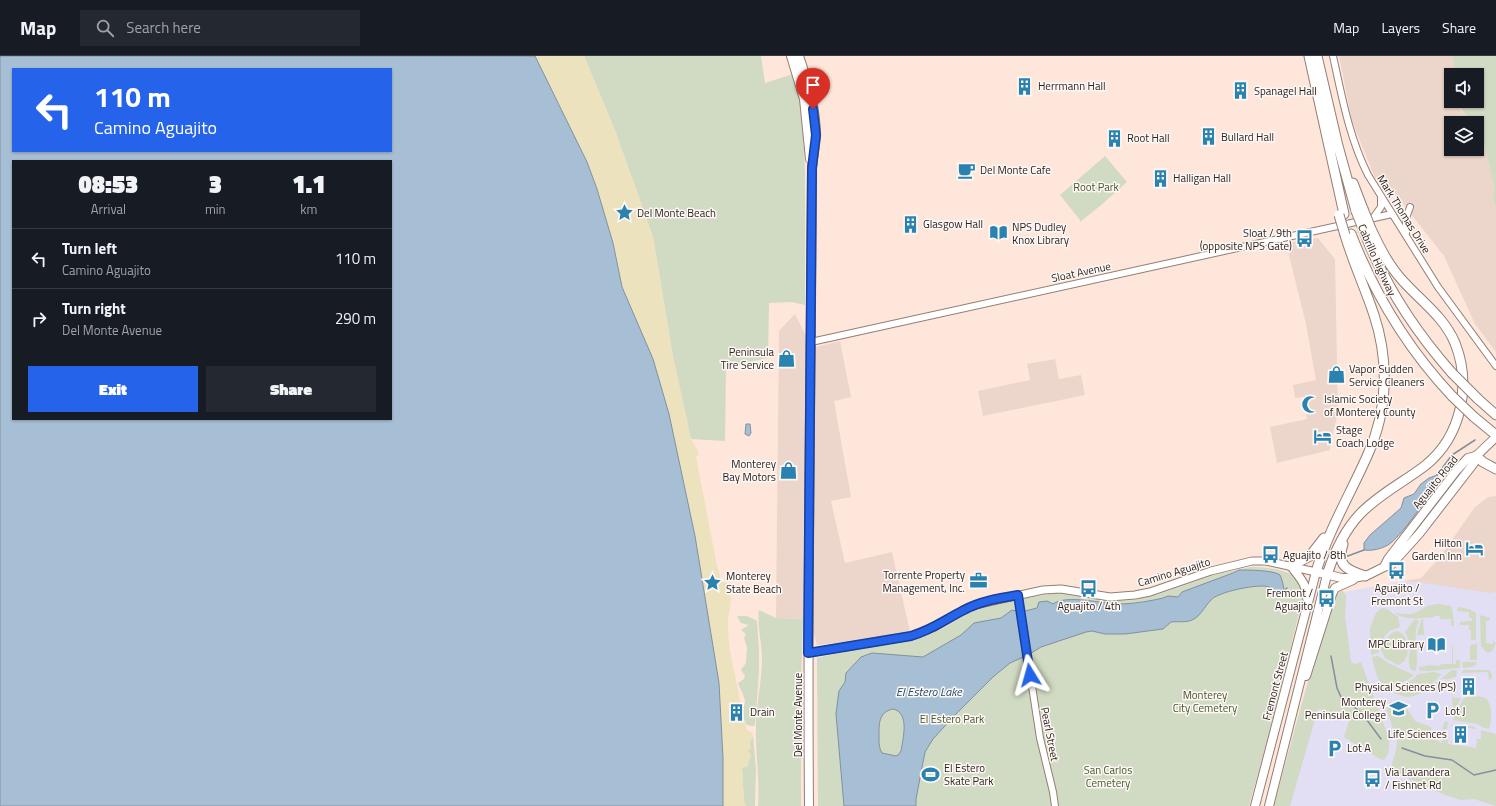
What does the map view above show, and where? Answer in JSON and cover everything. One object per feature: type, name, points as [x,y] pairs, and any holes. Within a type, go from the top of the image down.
[{"type":"highway","name":"Cabrillo Highway","points":[[1310,56],[1342,214],[1348,235],[1369,278],[1396,326],[1422,361],[1452,396],[1496,436]]},
{"type":"highway","points":[[1318,56],[1338,146],[1368,230],[1393,270],[1407,286],[1438,315],[1450,334],[1460,359],[1463,375],[1461,405],[1456,423],[1449,438],[1424,466],[1367,508],[1349,528],[1338,546],[1327,575]]},
{"type":"highway","name":"Cabrillo Highway","points":[[1368,230],[1381,270],[1402,307],[1452,373],[1496,415]]},
{"type":"highway","points":[[1316,572],[1334,524],[1368,454],[1376,434],[1382,412],[1385,380],[1384,358],[1378,326],[1348,235]]},
{"type":"highway","points":[[1476,456],[1483,462],[1496,469]]},
{"type":"highway","points":[[1291,566],[1308,557],[1334,524]]},
{"type":"highway","points":[[1349,528],[1341,550],[1342,562],[1349,570],[1365,576]]},
{"type":"main road","name":"Del Monte Avenue","points":[[791,56],[804,99],[812,168]]},
{"type":"main road","name":"Del Monte Avenue","points":[[799,56],[807,78],[815,121],[815,144],[812,168],[808,653],[809,806]]},
{"type":"main road","points":[[1476,456],[1496,436]]},
{"type":"main road","name":"Aguajito Road","points":[[1384,567],[1391,565],[1396,561],[1474,463],[1476,456]]},
{"type":"main road","name":"Camino Aguajito","points":[[808,653],[917,634],[935,627],[963,610],[975,605],[1018,595],[1054,589],[1070,590],[1103,596],[1128,596],[1150,592],[1211,571],[1244,562],[1263,560],[1346,579],[1365,576],[1384,567]]},
{"type":"main road","points":[[1291,566],[1305,586],[1308,605]]},
{"type":"main road","name":"Fremont Street","points":[[1255,806],[1316,572]]},
{"type":"main road","name":"Fremont Street","points":[[1269,806],[1327,575]]},
{"type":"main road","points":[[1294,709],[1334,591],[1340,586],[1365,576]]},
{"type":"street","name":"Mark Thomas Drive","points":[[1334,56],[1347,120],[1365,170],[1406,237],[1448,300],[1496,366]]},
{"type":"street","points":[[1373,218],[1381,207],[1382,201],[1380,195]]},
{"type":"street","points":[[1406,237],[1405,223],[1410,207]]},
{"type":"street","name":"Sloat Avenue","points":[[811,342],[1392,214]]},
{"type":"street","name":"Pearl Street","points":[[1018,595],[1040,738],[1055,806]]},
{"type":"shaded area","points":[[1339,56],[1452,56],[1455,68],[1444,68],[1444,108],[1461,108],[1466,116],[1444,116],[1444,156],[1484,156],[1484,144],[1494,186],[1493,196],[1496,209],[1496,352],[1475,324],[1444,256],[1404,205],[1375,178],[1352,121]]},
{"type":"shaded area","points":[[1318,238],[1335,259],[1338,413],[1330,450],[1277,463],[1270,427],[1307,419],[1303,397],[1295,398],[1293,385],[1316,380],[1306,324],[1286,243]]},
{"type":"shaded area","points":[[795,314],[812,348],[840,341],[851,397],[834,401],[851,497],[831,501],[845,563],[892,552],[911,636],[817,645],[810,619],[776,618],[779,331]]},
{"type":"shaded area","points":[[1055,359],[1059,379],[1081,375],[1085,395],[983,416],[978,391],[1030,380],[1027,364]]},
{"type":"shaded area","points":[[1496,496],[1496,592],[1490,594],[1403,581],[1421,578],[1440,557],[1475,507],[1488,497]]},
{"type":"shaded area","name":"Monterey Peninsula College","points":[[1403,581],[1490,593],[1496,592],[1496,806],[1275,806],[1334,594]]},
{"type":"green space","points":[[584,56],[761,56],[765,83],[793,74],[802,108],[805,170],[805,305],[792,302],[769,303],[768,358],[726,367],[725,441],[691,439],[673,357],[653,237],[616,133]]},
{"type":"green space","points":[[1452,56],[1496,56],[1496,209],[1493,196],[1494,186],[1484,144],[1484,116],[1467,116],[1462,108],[1484,108],[1484,68],[1455,68]]},
{"type":"green space","name":"Root Park","points":[[1105,156],[1127,182],[1080,222],[1060,195]]},
{"type":"green space","points":[[1251,567],[1269,568],[1289,573],[1298,580],[1304,592],[1278,700],[1249,806],[818,806],[817,658],[856,649],[921,638],[940,630],[970,612],[986,606],[1008,601],[1056,593],[1110,601],[1135,600],[1159,594],[1217,574]]},
{"type":"green space","points":[[1343,591],[1346,596],[1345,616],[1351,662],[1355,664],[1361,662],[1388,736],[1388,752],[1384,760],[1380,759],[1344,737],[1350,718],[1318,709],[1290,806],[1274,806],[1310,673],[1334,594],[1337,595]]},
{"type":"green space","points":[[1440,604],[1451,606],[1454,626],[1451,626],[1451,619],[1440,619],[1440,616],[1409,618],[1399,616],[1395,613],[1411,614],[1427,606]]},
{"type":"green space","points":[[1458,607],[1469,609],[1476,613],[1476,640],[1471,640],[1471,630],[1469,630],[1469,625],[1460,625],[1460,622],[1472,621],[1472,618],[1469,618],[1469,612],[1457,611]]},
{"type":"green space","points":[[1382,608],[1387,609],[1398,617],[1400,626],[1391,630],[1384,637],[1379,653],[1371,655],[1370,628],[1376,613]]},
{"type":"green space","points":[[759,610],[776,618],[803,619],[801,681],[801,806],[758,806],[756,726],[762,659]]},
{"type":"green space","points":[[1480,615],[1490,618],[1490,620],[1486,621],[1486,643],[1493,644],[1493,640],[1496,643],[1492,651],[1488,653],[1483,647],[1481,647]]},
{"type":"green space","points":[[737,616],[747,616],[757,621],[759,672],[755,725],[753,726],[747,725],[743,715],[742,710],[745,701],[738,683],[744,679],[745,676],[741,670],[746,663],[747,648],[744,638],[746,634],[741,630],[749,625],[741,623]]},
{"type":"green space","points":[[1415,619],[1419,621],[1416,633],[1417,664],[1415,671],[1411,670],[1409,659],[1410,644],[1405,632]]},
{"type":"green space","points":[[1422,619],[1425,619],[1423,620],[1424,635],[1417,635],[1419,627]]},
{"type":"green space","points":[[1397,631],[1402,633],[1405,637],[1408,648],[1406,659],[1403,663],[1398,665],[1385,658],[1381,650],[1387,638]]},
{"type":"green space","points":[[1477,644],[1477,660],[1470,660],[1470,645]]},
{"type":"green space","points":[[1452,645],[1453,664],[1456,664],[1456,660],[1460,660],[1460,668],[1428,671],[1419,670],[1419,667],[1427,665],[1440,666],[1441,664],[1452,664]]},
{"type":"green space","points":[[1378,656],[1390,664],[1414,675],[1397,685],[1392,690],[1388,691],[1381,684],[1375,671],[1372,657]]},
{"type":"green space","points":[[1462,662],[1475,662],[1477,664],[1472,667],[1463,668]]},
{"type":"green space","points":[[1452,670],[1457,670],[1456,677],[1451,678],[1453,698],[1461,698],[1453,713],[1451,679],[1441,679],[1441,687],[1439,683],[1432,686]]},
{"type":"green space","points":[[1464,670],[1489,670],[1492,674],[1492,678],[1489,680],[1488,672],[1461,673]]},
{"type":"green space","points":[[1434,672],[1442,674],[1421,693],[1409,697],[1394,693],[1400,685],[1412,680],[1418,674]]},
{"type":"green space","points":[[1476,696],[1486,698],[1490,705],[1491,721],[1489,729],[1478,724],[1453,720],[1462,701],[1466,697]]},
{"type":"green space","points":[[1390,702],[1405,706],[1415,721],[1431,727],[1430,737],[1442,743],[1443,726],[1445,721],[1448,722],[1447,729],[1444,729],[1443,739],[1448,740],[1448,744],[1476,748],[1477,739],[1481,739],[1481,730],[1496,734],[1496,806],[1474,799],[1461,800],[1445,795],[1409,779],[1392,768],[1397,740],[1386,708]]},
{"type":"green space","points":[[1453,724],[1475,727],[1476,729],[1451,726]]},
{"type":"green space","points":[[753,736],[756,770],[755,806],[746,806],[744,801],[742,768],[748,766],[750,753],[746,751],[749,749],[750,741]]},
{"type":"sand","points":[[535,56],[584,56],[616,133],[653,237],[673,357],[691,439],[699,455],[696,457],[717,566],[722,582],[727,583],[728,589],[731,590],[728,637],[731,658],[747,730],[753,734],[750,741],[751,749],[746,751],[749,751],[751,755],[748,766],[742,768],[744,801],[746,806],[657,806],[652,359],[622,287],[613,243],[597,189],[587,162]]},
{"type":"water","points":[[0,56],[535,56],[587,162],[597,189],[613,243],[622,287],[653,359],[669,414],[695,536],[719,683],[723,758],[723,806],[0,806]]},
{"type":"water","points":[[746,424],[750,424],[751,433],[749,436],[745,434]]},
{"type":"water","points":[[1437,475],[1438,480],[1434,488],[1399,535],[1388,545],[1379,549],[1364,550],[1364,543],[1370,535],[1401,508],[1404,498],[1414,494],[1421,484],[1429,478]]},
{"type":"water","name":"El Estero Lake","points":[[1239,570],[1253,570],[1277,573],[1281,577],[1284,591],[1283,593],[1279,594],[1270,588],[1257,586],[1230,591],[1211,600],[1198,616],[1192,620],[1184,622],[1171,622],[1163,629],[1125,634],[1105,634],[1092,631],[1041,647],[1010,663],[993,677],[933,739],[925,752],[916,806],[844,806],[836,714],[839,691],[845,682],[846,673],[861,657],[872,653],[923,657],[961,635],[974,623],[1001,618],[1012,610],[1021,612],[1037,608],[1039,602],[1047,601],[1053,604],[1059,601],[1067,600],[1085,600],[1125,604],[1168,596],[1178,597],[1182,592]],"holes":[[[893,709],[902,715],[904,721],[904,733],[901,751],[896,756],[882,753],[879,741],[879,728],[880,720],[884,713]]]},
{"type":"waterway","points":[[1437,475],[1452,455],[1475,440]]},
{"type":"waterway","points":[[1345,557],[1364,550]]},
{"type":"waterway","points":[[1284,597],[1283,591],[1287,588]]},
{"type":"waterway","points":[[1331,656],[1337,688],[1341,697],[1361,712],[1381,739]]},
{"type":"waterway","points":[[1402,748],[1425,756],[1452,760],[1474,775],[1496,770]]},
{"type":"place","name":"Herrmann Hall","points":[[1025,86]]},
{"type":"place","name":"Spanagel Hall","points":[[1241,91]]},
{"type":"place","name":"Bullard Hall","points":[[1208,137]]},
{"type":"place","name":"Root Hall","points":[[1114,138]]},
{"type":"place","name":"Del Monte Cafe","points":[[967,170]]},
{"type":"place","name":"Halligan Hall","points":[[1160,178]]},
{"type":"place","name":"Del Monte Beach","points":[[624,213]]},
{"type":"place","name":"Glasgow Hall","points":[[910,224]]},
{"type":"place","name":"NPS Dudley Knox Library","points":[[999,233]]},
{"type":"place","name":"Sloat / 9th (opposite NPS Gate)","points":[[1305,239]]},
{"type":"place","name":"Peninsula Tire Service","points":[[787,358]]},
{"type":"place","name":"Vapor Sudden Service Cleaners","points":[[1336,375]]},
{"type":"place","name":"Islamic Society of Monterey County","points":[[1311,405]]},
{"type":"place","name":"Stage Coach Lodge","points":[[1323,436]]},
{"type":"place","name":"Monterey Bay Motors","points":[[789,470]]},
{"type":"place","name":"Hilton Garden Inn","points":[[1475,549]]},
{"type":"place","name":"Aguajito / 8th","points":[[1270,555]]},
{"type":"place","name":"Aguajito / Fremont St","points":[[1397,570]]},
{"type":"place","name":"Torrente Property Management, Inc.","points":[[978,581]]},
{"type":"place","name":"Monterey State Beach","points":[[713,582]]},
{"type":"place","name":"Aguajito / 4th","points":[[1089,588]]},
{"type":"place","name":"Fremont / Aguajito","points":[[1326,599]]},
{"type":"place","name":"MPC Library","points":[[1437,644]]},
{"type":"place","name":"Physical Sciences (PS)","points":[[1469,687]]},
{"type":"place","name":"Monterey Peninsula College","points":[[1399,708]]},
{"type":"place","name":"Lot J","points":[[1432,711]]},
{"type":"place","name":"Drain","points":[[737,712]]},
{"type":"place","name":"Life Sciences","points":[[1460,734]]},
{"type":"place","name":"Lot A","points":[[1334,748]]},
{"type":"place","name":"El Estero Skate Park","points":[[931,774]]},
{"type":"place","name":"Via Lavandera / Fishnet Rd","points":[[1372,778]]},
{"type":"route","points":[[813,109],[816,135],[812,168],[808,653],[911,636],[935,627],[963,610],[975,605],[1018,595],[1030,675]]},
{"type":"park label","name":"Monterey City Cemetery","points":[[1205,701]]},
{"type":"park label","name":"El Estero Park","points":[[952,719]]},
{"type":"park label","name":"San Carlos Cemetery","points":[[1108,776]]}]
